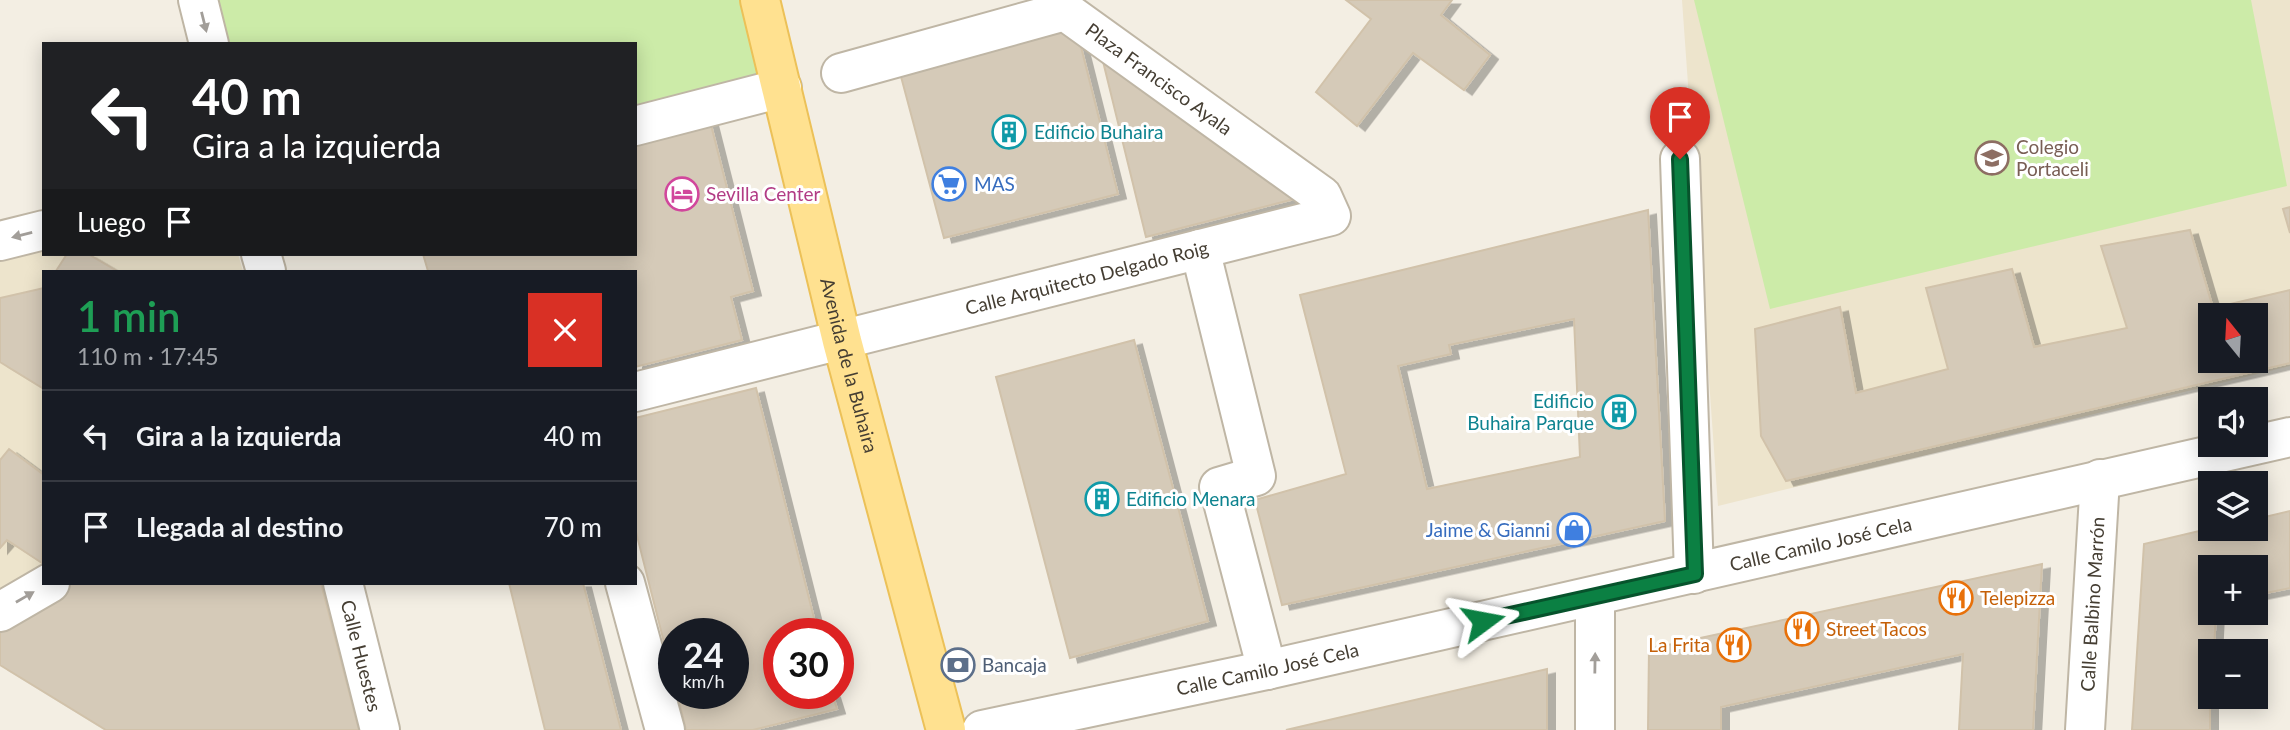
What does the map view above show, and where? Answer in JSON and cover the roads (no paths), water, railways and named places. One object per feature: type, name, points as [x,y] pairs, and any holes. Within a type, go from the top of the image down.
[{"type":"main road","name":"Avenida de la Buhaira","points":[[760,0],[842,341],[946,730]]},
{"type":"street","points":[[198,0],[208,42]]},
{"type":"street","name":"Plaza Francisco Ayala","points":[[841,72],[1065,11],[1322,196],[1331,216]]},
{"type":"street","points":[[637,125],[782,88]]},
{"type":"street","points":[[1680,159],[1695,574]]},
{"type":"street","name":"Calle Arquitecto Delgado Roig","points":[[637,392],[1331,216]]},
{"type":"street","points":[[0,241],[42,230]]},
{"type":"street","points":[[1200,249],[1256,476],[1219,487],[1267,670]]},
{"type":"street","name":"Calle Camilo José Cela","points":[[982,730],[1595,597],[2100,479],[2290,438]]},
{"type":"street","name":"Calle Balbino Marrón","points":[[2085,730],[2100,479]]},
{"type":"street","points":[[0,612],[47,585]]},
{"type":"street","name":"Calle Huestes","points":[[344,585],[380,730]]},
{"type":"street","points":[[626,585],[664,730]]},
{"type":"street","points":[[1595,597],[1595,730]]},
{"type":"place","name":"Edificio Buhaira","points":[[1009,132]]},
{"type":"place","name":"Colegio Portaceli","points":[[1992,158]]},
{"type":"place","name":"MAS","points":[[949,184]]},
{"type":"place","name":"Sevilla Center","points":[[682,194]]},
{"type":"place","name":"Edificio Buhaira Parque","points":[[1619,412]]},
{"type":"place","name":"Edificio Menara","points":[[1102,499]]},
{"type":"place","name":"Jaime & Gianni","points":[[1574,530]]},
{"type":"place","name":"Telepizza","points":[[1956,598]]},
{"type":"place","name":"Street Tacos","points":[[1802,629]]},
{"type":"place","name":"La Frita","points":[[1734,645]]},
{"type":"place","name":"Bancaja","points":[[958,665]]}]
